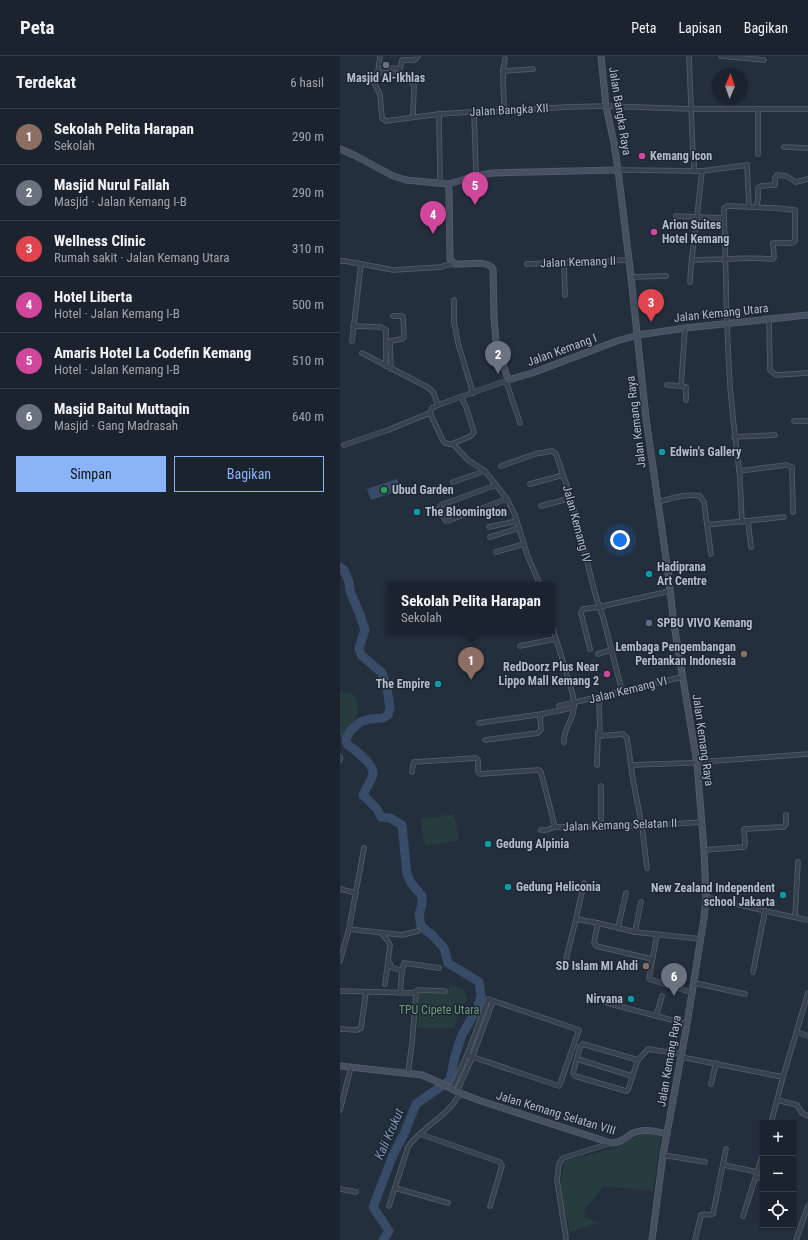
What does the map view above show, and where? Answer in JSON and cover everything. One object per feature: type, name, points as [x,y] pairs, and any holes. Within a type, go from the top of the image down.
[{"type":"street","points":[[380,56],[378,72],[410,76],[411,82],[414,84],[413,117]]},
{"type":"street","points":[[390,73],[392,68],[400,68],[402,60],[415,60],[418,56]]},
{"type":"street","name":"Jalan Bangka Raya","points":[[601,56],[606,106],[614,142],[618,170]]},
{"type":"street","points":[[689,56],[694,171]]},
{"type":"street","points":[[721,56],[764,60]]},
{"type":"street","points":[[504,111],[503,72],[505,59]]},
{"type":"street","points":[[503,72],[533,69]]},
{"type":"street","name":"Jalan Bangka XII","points":[[378,72],[373,77],[380,95],[383,120],[386,121],[439,114],[567,107],[606,106],[692,109],[808,109]]},
{"type":"street","points":[[758,109],[758,154]]},
{"type":"street","points":[[474,112],[476,176]]},
{"type":"street","points":[[439,114],[440,183]]},
{"type":"street","points":[[784,147],[808,148]]},
{"type":"street","points":[[340,149],[399,178],[448,184],[492,173],[618,170],[702,171],[747,166],[749,207]]},
{"type":"street","name":"Jalan Kemang Raya","points":[[618,170],[638,335],[646,418],[674,625],[697,763],[706,897],[693,993],[663,1155],[652,1240]]},
{"type":"street","points":[[690,282],[702,171]]},
{"type":"street","points":[[756,207],[758,200],[758,188],[761,186],[775,185],[775,178],[777,175],[786,176],[796,182],[808,179]]},
{"type":"street","points":[[448,184],[449,255],[450,259],[454,263]]},
{"type":"street","points":[[692,260],[726,259],[733,258],[774,258],[773,243],[792,243],[795,241],[795,210],[756,207],[725,207],[724,218],[726,259],[727,324],[730,386],[734,437],[739,471],[742,522]]},
{"type":"street","points":[[676,216],[724,218]]},
{"type":"street","name":"Jalan Kemang II","points":[[526,264],[629,260]]},
{"type":"street","points":[[340,261],[402,270],[441,267],[454,263],[485,263],[491,266],[493,269],[496,341],[520,423]]},
{"type":"street","points":[[564,263],[565,295]]},
{"type":"street","points":[[352,341],[361,264]]},
{"type":"street","points":[[631,277],[666,276]]},
{"type":"street","points":[[454,300],[454,322],[456,336],[473,393]]},
{"type":"street","name":"Jalan Kemang Utara","points":[[638,335],[685,328],[808,315]]},
{"type":"street","points":[[391,369],[390,341],[402,339],[404,337],[403,317],[393,316]]},
{"type":"street","points":[[769,319],[770,370],[776,375],[808,373]]},
{"type":"street","points":[[353,326],[385,328],[386,366]]},
{"type":"street","points":[[681,386],[685,328]]},
{"type":"street","name":"Jalan Kemang I","points":[[438,404],[532,373],[617,341],[638,335]]},
{"type":"street","points":[[344,445],[388,430],[430,413],[432,408],[438,404],[431,390],[362,352]]},
{"type":"street","points":[[667,385],[686,387],[686,400]]},
{"type":"street","points":[[454,442],[471,436],[474,432],[466,407],[460,397]]},
{"type":"street","points":[[430,413],[446,442],[454,445],[468,460],[485,471],[507,499],[517,521],[539,582]]},
{"type":"street","points":[[794,420],[808,421]]},
{"type":"street","points":[[734,437],[775,435]]},
{"type":"street","points":[[501,466],[535,454],[552,451],[556,454],[563,475]]},
{"type":"street","points":[[739,471],[786,465],[792,467],[793,512]]},
{"type":"street","points":[[453,482],[485,471]]},
{"type":"street","name":"Jalan Kemang IV","points":[[530,484],[563,475],[571,498],[622,691]]},
{"type":"street","points":[[496,485],[440,505],[445,520],[474,512],[507,499]]},
{"type":"street","points":[[658,502],[681,497],[696,495],[700,496],[704,502],[711,554]]},
{"type":"street","points":[[541,506],[571,498]]},
{"type":"street","points":[[707,525],[784,517]]},
{"type":"street","points":[[489,526],[517,521]]},
{"type":"street","points":[[748,521],[751,547]]},
{"type":"street","points":[[490,537],[519,528]]},
{"type":"street","points":[[496,552],[524,544]]},
{"type":"street","points":[[590,649],[581,610],[670,591]]},
{"type":"street","name":"Jalan Kemang VI","points":[[554,634],[568,676],[574,704]]},
{"type":"street","points":[[520,646],[555,639]]},
{"type":"street","points":[[598,654],[612,650]]},
{"type":"street","name":"Jalan Kemang VI","points":[[559,706],[574,704],[682,677]]},
{"type":"street","points":[[599,698],[600,736],[623,734],[628,738],[647,868]]},
{"type":"street","points":[[597,765],[599,698]]},
{"type":"street","points":[[479,723],[567,709],[574,704]]},
{"type":"street","points":[[564,742],[565,730],[573,716],[574,704]]},
{"type":"street","points":[[485,740],[538,733],[541,730],[540,717],[542,714]]},
{"type":"street","points":[[631,765],[697,763],[808,754]]},
{"type":"street","name":"Jalan Kemang Selatan II","points":[[412,772],[414,762],[476,758],[478,760],[478,772],[480,774],[539,770],[541,772],[555,827],[642,826],[702,822]]},
{"type":"street","points":[[601,786],[601,826]]},
{"type":"street","points":[[704,850],[744,846],[744,829],[784,827],[786,824],[786,815]]},
{"type":"street","points":[[541,830],[547,830],[555,827]]},
{"type":"street","points":[[340,961],[349,929],[364,848]]},
{"type":"street","points":[[795,917],[798,862]]},
{"type":"street","points":[[565,963],[584,883]]},
{"type":"street","points":[[340,889],[356,893]]},
{"type":"street","points":[[618,928],[626,893]]},
{"type":"street","points":[[706,897],[808,920]]},
{"type":"street","points":[[635,932],[641,902]]},
{"type":"street","points":[[753,972],[765,911]]},
{"type":"street","points":[[576,919],[635,932],[701,939]]},
{"type":"street","points":[[598,923],[594,942],[596,946],[652,959]]},
{"type":"street","points":[[349,929],[402,935],[418,931]]},
{"type":"street","points":[[381,933],[390,944],[385,984]]},
{"type":"street","points":[[657,934],[649,978],[650,980],[693,993]]},
{"type":"street","points":[[390,963],[391,967],[402,971]]},
{"type":"street","points":[[400,992],[403,965],[405,963],[440,968]]},
{"type":"street","points":[[694,983],[745,994]]},
{"type":"street","points":[[340,991],[414,993],[418,990],[446,991]]},
{"type":"street","points":[[340,1029],[357,1030],[361,1028],[366,992]]},
{"type":"street","points":[[408,1073],[416,1002],[416,995],[414,993]]},
{"type":"street","points":[[772,1120],[808,993]]},
{"type":"street","points":[[656,1016],[662,996]]},
{"type":"street","points":[[389,1206],[408,1147],[415,1138],[449,1109],[456,1101],[455,1090],[467,1055],[488,999],[579,1029],[560,1084],[557,1086],[472,1058],[467,1055]]},
{"type":"street","points":[[455,1090],[472,1058],[493,1001]]},
{"type":"street","points":[[607,1003],[687,1024]]},
{"type":"street","points":[[797,1032],[808,1036]]},
{"type":"street","points":[[638,1060],[584,1044],[580,1047],[573,1073],[575,1076],[626,1091],[628,1090],[638,1060],[648,1049],[783,1077]]},
{"type":"street","points":[[577,1059],[632,1076]]},
{"type":"street","points":[[711,1084],[716,1063]]},
{"type":"street","name":"Jalan Kemang Selatan VIII","points":[[340,1066],[408,1073],[428,1077],[455,1090],[512,1111],[611,1143],[618,1143],[632,1134],[643,1130],[667,1134]]},
{"type":"street","points":[[340,1110],[351,1067]]},
{"type":"street","points":[[777,1100],[797,1105],[802,1113],[808,1116]]},
{"type":"street","points":[[420,1134],[500,1162],[502,1166],[490,1206]]},
{"type":"street","points":[[566,1238],[558,1188],[558,1164],[563,1158],[611,1143]]},
{"type":"street","points":[[695,1240],[701,1215],[713,1214],[726,1149]]},
{"type":"street","points":[[663,1155],[705,1162]]},
{"type":"street","points":[[743,1216],[762,1156]]},
{"type":"street","points":[[724,1165],[757,1174],[760,1176]]},
{"type":"street","points":[[396,1188],[448,1203]]},
{"type":"street","points":[[340,1189],[356,1192]]},
{"type":"street","points":[[796,1240],[808,1206]]},
{"type":"street","points":[[803,1222],[808,1224]]},
{"type":"green space","points":[[340,691],[353,694],[357,701],[358,708],[353,722],[340,739]]},
{"type":"green space","points":[[454,814],[459,840],[425,846],[420,819]]},
{"type":"green space","name":"TPU Cipete Utara","points":[[450,985],[460,988],[465,992],[467,999],[453,1028],[418,1028],[419,992],[448,992]]},
{"type":"green space","points":[[650,1134],[661,1137],[653,1191],[604,1186],[585,1209],[584,1217],[599,1223],[570,1232],[560,1190],[565,1161],[618,1147],[632,1138]]},
{"type":"water","name":"Ubud Garden","points":[[397,479],[401,490],[371,500],[367,489]]},
{"type":"waterway","name":"Kali Krukut","points":[[340,567],[344,570],[349,582],[350,591],[365,630],[359,648],[361,655],[382,673],[387,688],[390,708],[388,715],[383,718],[370,719],[360,722],[350,731],[346,739],[347,744],[367,762],[373,771],[373,775],[363,795],[377,809],[381,817],[390,818],[402,825],[407,874],[411,883],[422,896],[422,904],[419,914],[421,926],[444,948],[448,963],[479,982],[481,995],[478,1007],[462,1035],[455,1056],[450,1080],[416,1104],[404,1134],[393,1155],[373,1207],[389,1231],[383,1240]]},
{"type":"place","name":"Masjid Al-Ikhlas","points":[[386,65]]},
{"type":"place","name":"Kemang Icon","points":[[642,156]]},
{"type":"place","name":"Amaris Hotel La Codefin Kemang","points":[[475,205]]},
{"type":"place","name":"Arion Suites Hotel Kemang","points":[[654,232]]},
{"type":"place","name":"Hotel Liberta","points":[[433,234]]},
{"type":"place","name":"Wellness Clinic","points":[[651,322]]},
{"type":"place","name":"Masjid Nurul Fallah","points":[[498,374]]},
{"type":"place","name":"Edwin's Gallery","points":[[662,452]]},
{"type":"place","name":"Ubud Garden","points":[[384,490]]},
{"type":"place","name":"The Bloomington","points":[[417,512]]},
{"type":"place","name":"Hadiprana Art Centre","points":[[649,574]]},
{"type":"place","name":"SPBU VIVO Kemang","points":[[649,623]]},
{"type":"place","name":"Lembaga Pengembangan Perbankan Indonesia","points":[[744,654]]},
{"type":"place","name":"RedDoorz Plus Near Lippo Mall Kemang 2","points":[[607,674]]},
{"type":"place","name":"Sekolah Pelita Harapan","points":[[471,680]]},
{"type":"place","name":"The Empire","points":[[438,684]]},
{"type":"place","name":"Gedung Alpinia","points":[[488,844]]},
{"type":"place","name":"Gedung Heliconia","points":[[508,887]]},
{"type":"place","name":"New Zealand Independent school Jakarta","points":[[783,895]]},
{"type":"place","name":"SD Islam MI Ahdi","points":[[646,966]]},
{"type":"place","name":"Masjid Baitul Muttaqin","points":[[674,996]]},
{"type":"place","name":"Nirvana","points":[[631,999]]}]
